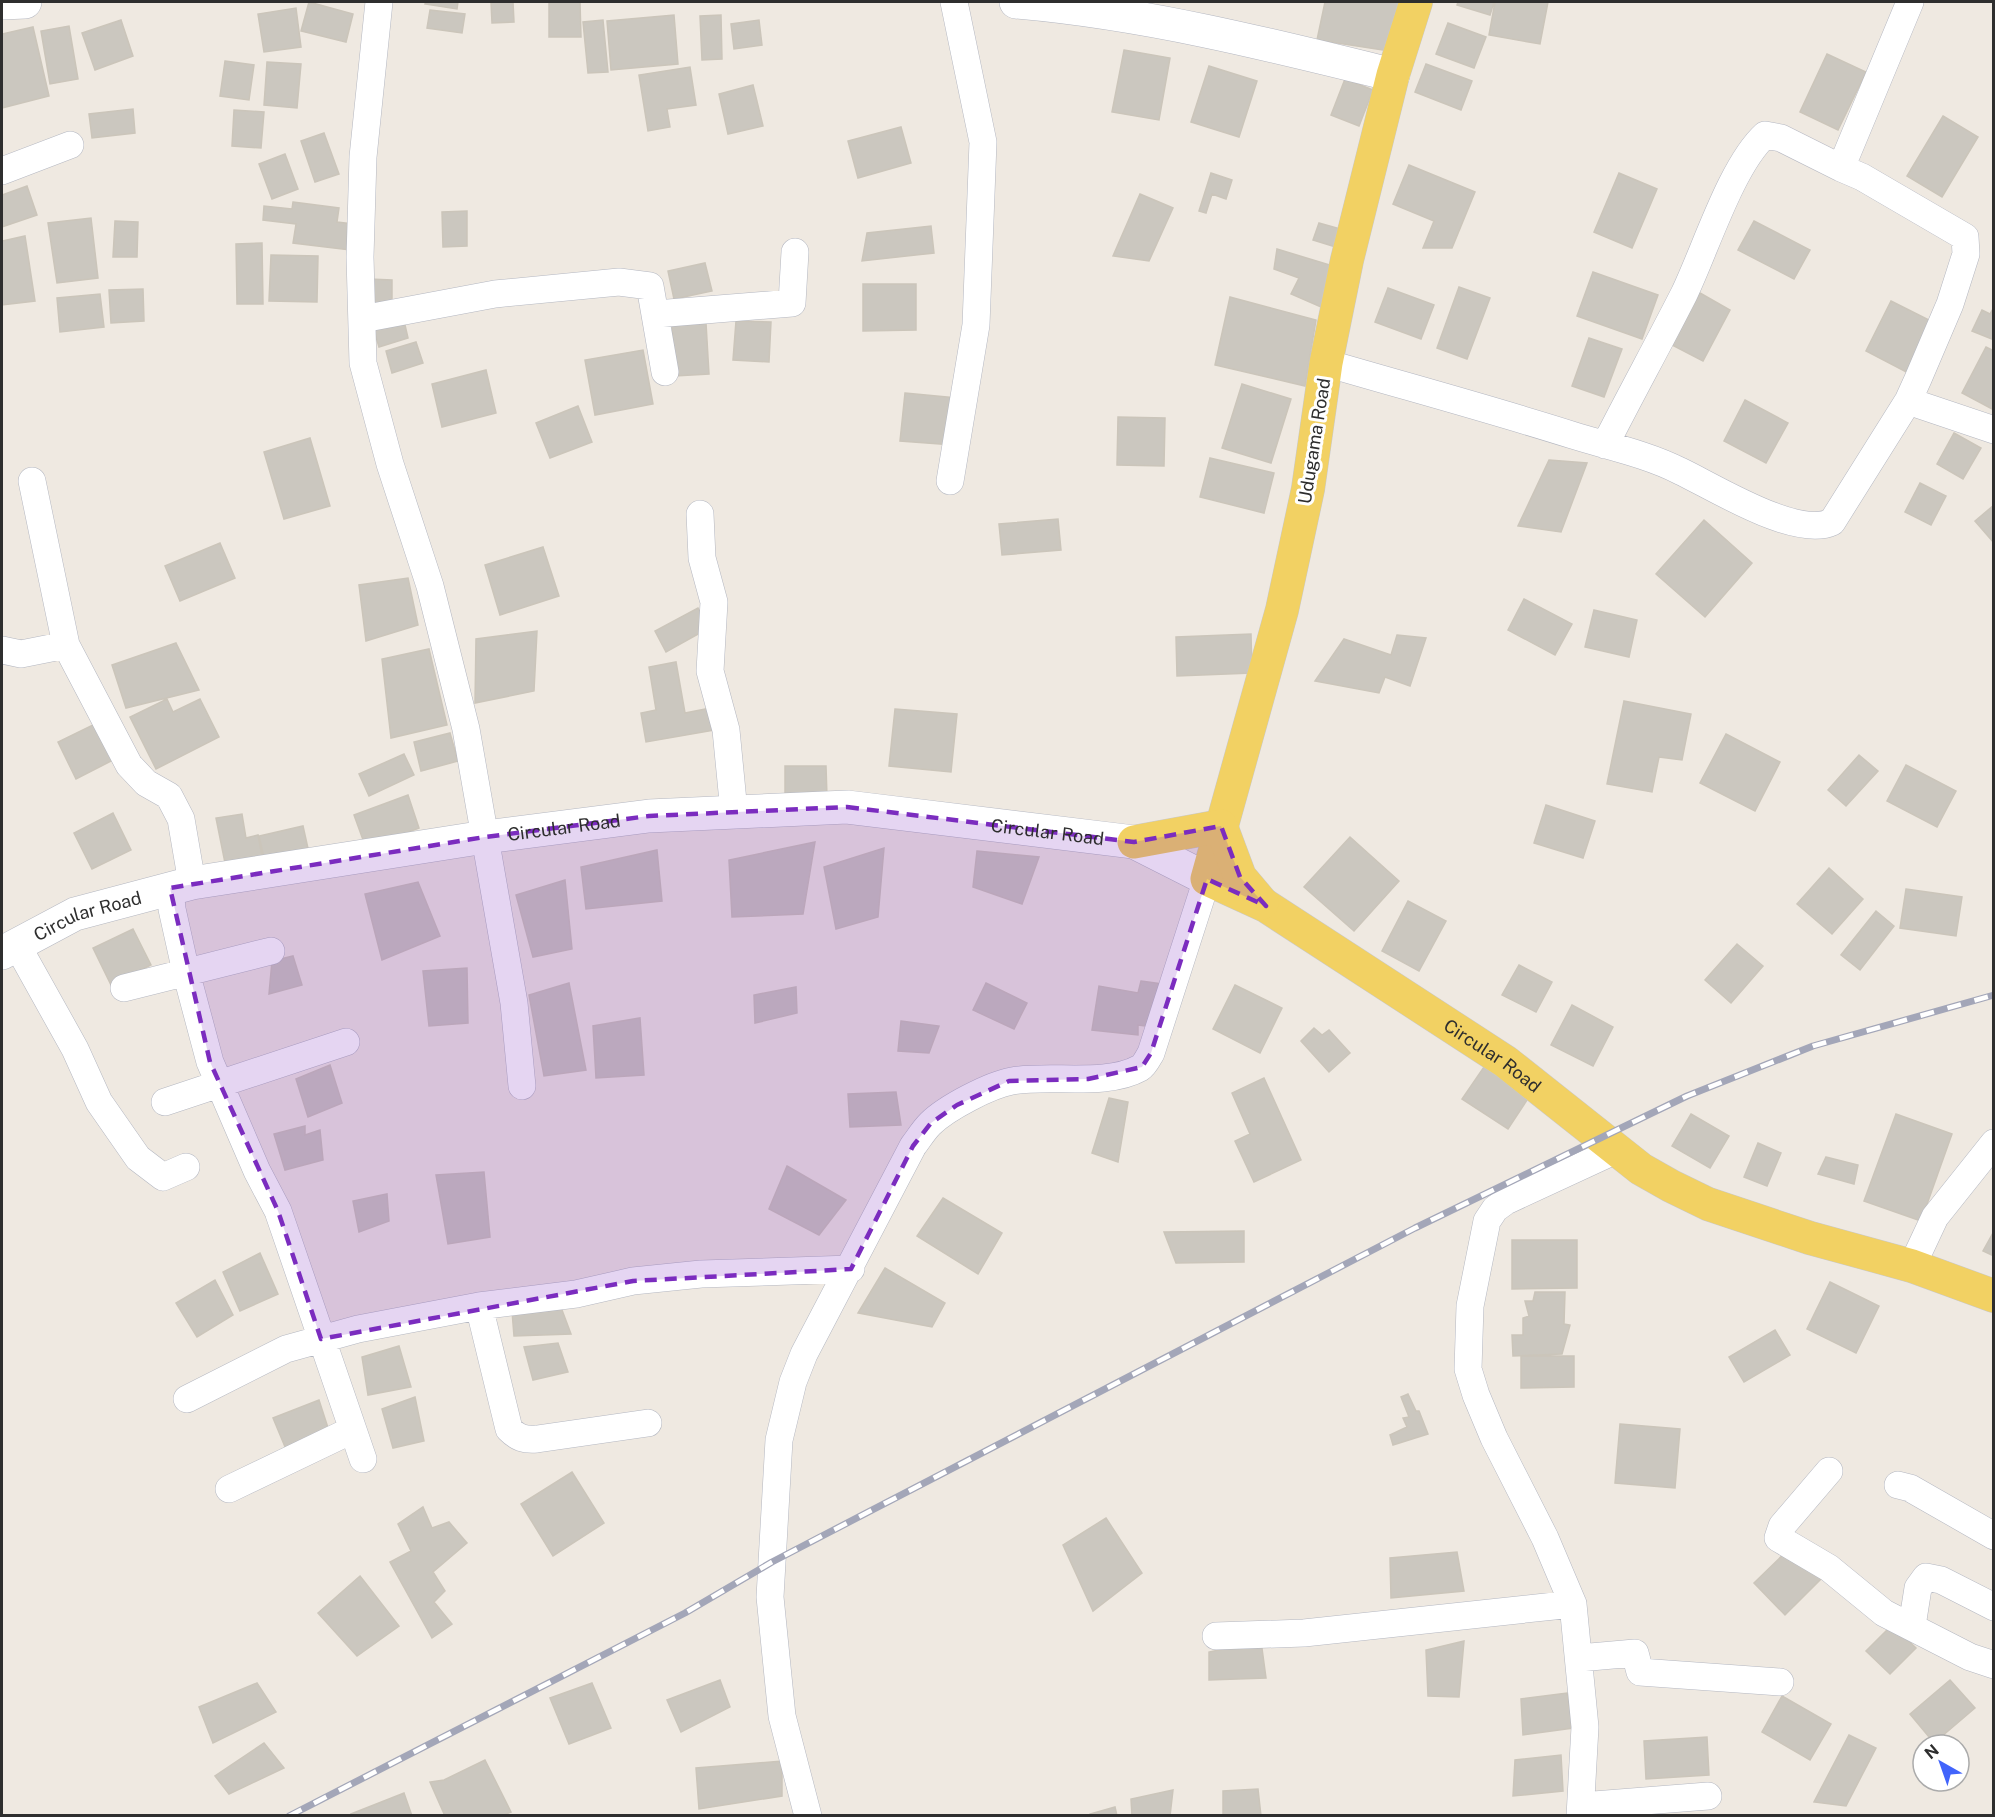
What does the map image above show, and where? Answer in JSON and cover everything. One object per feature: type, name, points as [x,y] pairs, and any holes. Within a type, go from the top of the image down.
[{"type":"main road","points":[[2,3],[25,2]]},
{"type":"main road","points":[[1016,2],[1078,7],[1148,19],[1258,42],[1393,75]]},
{"type":"main road","name":"Udugama Road","points":[[1207,879],[1282,610],[1308,489],[1326,363],[1347,260],[1393,75],[1416,2]]},
{"type":"main road","name":"Circular Road","points":[[9,949],[75,914],[181,886],[485,837],[649,816],[847,807],[1134,842],[1266,906],[1506,1062],[1641,1169],[1708,1204],[1810,1238],[1912,1266],[1994,1296]]},
{"type":"main road","points":[[1134,842],[1221,826],[1240,877],[1266,906]]},
{"type":"street","points":[[379,2],[363,157],[360,257],[363,363],[390,465],[433,597],[466,729],[514,1003],[522,1086]]},
{"type":"street","points":[[950,481],[976,325],[983,142],[954,2]]},
{"type":"street","points":[[1841,168],[1910,2]]},
{"type":"street","points":[[1326,363],[1605,445],[1678,470],[1743,504],[1809,526],[1823,526],[1832,522],[1908,401],[1950,304],[1966,254],[1965,237],[1862,177],[1781,138],[1765,135],[1757,142],[1741,167],[1684,294],[1605,445]]},
{"type":"street","points":[[2,171],[70,145]]},
{"type":"street","points":[[656,314],[792,303],[795,252]]},
{"type":"street","points":[[362,319],[495,294],[619,282],[650,286],[665,372]]},
{"type":"street","points":[[1908,401],[1994,430]]},
{"type":"street","points":[[32,481],[66,645],[129,765],[147,783],[169,796],[182,819],[181,886],[172,909],[202,1038],[219,1085],[256,1171],[279,1211],[321,1339],[348,1432],[363,1459]]},
{"type":"street","points":[[700,514],[702,558],[714,602],[710,671],[726,730],[734,812]]},
{"type":"street","points":[[2,650],[21,654],[66,645]]},
{"type":"street","points":[[808,1815],[782,1716],[770,1597],[779,1440],[793,1382],[913,1146],[931,1123],[948,1111],[1009,1082],[1045,1077],[1088,1079],[1122,1074],[1142,1067],[1151,1053],[1207,879]]},
{"type":"street","points":[[9,949],[75,1049],[99,1102],[138,1158],[163,1177],[186,1167]]},
{"type":"street","points":[[124,988],[271,951]]},
{"type":"street","points":[[165,1102],[346,1042]]},
{"type":"street","points":[[1912,1266],[1935,1217],[1994,1143]]},
{"type":"street","points":[[1616,1150],[1506,1201],[1495,1209],[1487,1221],[1470,1306],[1468,1369],[1476,1395],[1545,1538],[1573,1604],[1585,1727],[1580,1811],[1708,1797]]},
{"type":"street","points":[[187,1399],[286,1349],[358,1329],[479,1306],[576,1294],[633,1281],[690,1276],[851,1269]]},
{"type":"street","points":[[479,1306],[509,1429],[516,1435],[524,1440],[537,1439],[648,1423]]},
{"type":"street","points":[[229,1489],[348,1432]]},
{"type":"street","points":[[1829,1471],[1782,1526],[1778,1538],[1829,1568],[1884,1613],[1970,1657],[1994,1665]]},
{"type":"street","points":[[1898,1485],[1910,1488],[1994,1536]]},
{"type":"street","points":[[1912,1626],[1918,1588],[1926,1577],[1941,1580],[1994,1607]]},
{"type":"street","points":[[1216,1636],[1304,1633],[1573,1604]]},
{"type":"street","points":[[1579,1658],[1635,1653],[1640,1672],[1780,1682]]},
{"type":"highlighted area","points":[[847,807],[1134,842],[1221,826],[1240,877],[1266,906],[1207,879],[1151,1053],[1142,1067],[1088,1079],[1009,1081],[957,1105],[931,1123],[913,1146],[851,1269],[633,1281],[321,1339],[278,1211],[210,1062],[170,888],[485,837],[649,816]]},
{"type":"building","points":[[309,2],[353,14],[346,42],[301,31]]},
{"type":"building","points":[[426,2],[458,2],[457,9],[425,4]]},
{"type":"building","points":[[491,2],[513,2],[514,22],[492,23]]},
{"type":"building","points":[[549,2],[580,2],[581,37],[549,37]]},
{"type":"building","points":[[1325,2],[1401,2],[1389,51],[1317,40]]},
{"type":"building","points":[[1458,2],[1494,2],[1490,15],[1457,5]]},
{"type":"building","points":[[1495,2],[1548,2],[1540,44],[1489,35]]},
{"type":"building","points":[[296,8],[301,47],[264,52],[258,14]]},
{"type":"building","points":[[430,10],[465,14],[462,33],[427,28]]},
{"type":"building","points":[[674,15],[678,64],[611,70],[607,21]]},
{"type":"building","points":[[721,15],[722,59],[702,60],[700,16]]},
{"type":"building","points":[[121,20],[133,56],[95,70],[82,33]]},
{"type":"building","points":[[603,20],[608,72],[588,73],[583,22]]},
{"type":"building","points":[[759,20],[762,45],[734,49],[731,24]]},
{"type":"building","points":[[1448,23],[1486,37],[1474,68],[1436,54]]},
{"type":"building","points":[[69,26],[78,79],[50,84],[41,31]]},
{"type":"building","points":[[33,27],[49,96],[2,108],[2,34]]},
{"type":"building","points":[[1124,50],[1170,58],[1159,120],[1112,112]]},
{"type":"building","points":[[1827,54],[1866,72],[1838,130],[1800,112]]},
{"type":"building","points":[[225,61],[254,65],[249,100],[220,96]]},
{"type":"building","points":[[267,62],[301,64],[297,108],[264,105]]},
{"type":"building","points":[[1426,64],[1472,81],[1461,110],[1415,92]]},
{"type":"building","points":[[1209,66],[1257,81],[1239,137],[1191,122]]},
{"type":"building","points":[[690,67],[696,105],[667,109],[670,127],[648,131],[639,75]]},
{"type":"building","points":[[1345,79],[1373,90],[1359,126],[1331,115]]},
{"type":"building","points":[[753,85],[763,126],[728,134],[719,94]]},
{"type":"building","points":[[133,109],[135,133],[92,138],[89,114]]},
{"type":"building","points":[[234,110],[264,112],[261,148],[232,146]]},
{"type":"building","points":[[1943,116],[1978,137],[1942,197],[1907,176]]},
{"type":"building","points":[[901,127],[911,163],[858,178],[848,141]]},
{"type":"building","points":[[324,133],[339,174],[315,182],[301,141]]},
{"type":"building","points":[[285,154],[298,189],[272,199],[259,164]]},
{"type":"building","points":[[1409,165],[1475,192],[1452,248],[1423,248],[1434,221],[1393,204]]},
{"type":"building","points":[[1211,173],[1232,180],[1226,199],[1212,194],[1206,213],[1199,211]]},
{"type":"building","points":[[1619,173],[1657,189],[1632,248],[1594,232]]},
{"type":"building","points":[[27,186],[37,215],[2,227],[2,195]]},
{"type":"building","points":[[1140,194],[1173,208],[1149,261],[1113,256]]},
{"type":"building","points":[[293,202],[339,208],[337,222],[353,224],[350,250],[293,243],[296,224],[263,220],[264,206],[292,209]]},
{"type":"building","points":[[467,211],[467,246],[443,247],[442,212]]},
{"type":"building","points":[[91,218],[98,278],[57,283],[48,223]]},
{"type":"building","points":[[115,221],[138,222],[137,257],[113,257]]},
{"type":"building","points":[[1754,221],[1810,250],[1794,279],[1738,250]]},
{"type":"building","points":[[1319,223],[1344,230],[1339,248],[1313,240]]},
{"type":"building","points":[[931,226],[934,253],[862,261],[867,233]]},
{"type":"building","points":[[25,236],[35,301],[2,305],[2,241]]},
{"type":"building","points":[[262,243],[263,304],[237,304],[236,244]]},
{"type":"building","points":[[1277,249],[1333,266],[1321,307],[1291,294],[1299,278],[1274,269]]},
{"type":"building","points":[[271,255],[318,256],[317,302],[269,301]]},
{"type":"building","points":[[705,263],[712,291],[674,299],[668,271]]},
{"type":"building","points":[[1593,272],[1658,295],[1642,339],[1577,316]]},
{"type":"building","points":[[369,279],[392,280],[392,312],[368,311]]},
{"type":"building","points":[[863,284],[916,284],[916,330],[863,331]]},
{"type":"building","points":[[1459,287],[1490,298],[1467,359],[1437,348]]},
{"type":"building","points":[[1388,288],[1434,305],[1421,339],[1375,322]]},
{"type":"building","points":[[143,289],[144,321],[111,323],[109,290]]},
{"type":"building","points":[[1700,293],[1730,310],[1703,361],[1672,345]]},
{"type":"building","points":[[100,294],[104,327],[60,332],[57,298]]},
{"type":"building","points":[[1230,297],[1316,320],[1305,386],[1215,365]]},
{"type":"building","points":[[1891,301],[1939,325],[1914,376],[1866,351]]},
{"type":"building","points":[[1994,307],[1994,340],[1972,331],[1982,310],[1990,314]]},
{"type":"building","points":[[736,321],[771,322],[769,362],[733,360]]},
{"type":"building","points":[[372,323],[405,325],[408,338],[379,347]]},
{"type":"building","points":[[706,323],[709,374],[675,376],[672,325]]},
{"type":"building","points":[[1589,338],[1622,349],[1604,397],[1572,386]]},
{"type":"building","points":[[416,342],[423,363],[392,373],[386,351]]},
{"type":"building","points":[[1986,347],[1994,351],[1994,410],[1962,393]]},
{"type":"building","points":[[643,350],[653,404],[595,415],[585,360]]},
{"type":"building","points":[[486,370],[496,413],[442,427],[432,384]]},
{"type":"building","points":[[1242,384],[1291,399],[1271,463],[1222,448]]},
{"type":"building","points":[[905,393],[957,398],[953,445],[900,441]]},
{"type":"building","points":[[1745,400],[1788,423],[1766,463],[1724,441]]},
{"type":"building","points":[[578,406],[592,442],[550,458],[536,423]]},
{"type":"building","points":[[1118,417],[1165,418],[1164,466],[1117,465]]},
{"type":"building","points":[[1954,433],[1981,448],[1963,479],[1937,464]]},
{"type":"building","points":[[310,438],[330,506],[284,519],[264,452]]},
{"type":"building","points":[[1210,458],[1274,473],[1264,513],[1200,497]]},
{"type":"building","points":[[1549,460],[1587,463],[1561,532],[1518,526]]},
{"type":"building","points":[[1920,483],[1946,496],[1931,525],[1905,512]]},
{"type":"building","points":[[1994,505],[1994,543],[1975,521]]},
{"type":"building","points":[[1058,519],[1061,550],[1002,555],[999,524]]},
{"type":"building","points":[[1704,520],[1752,563],[1705,617],[1656,574]]},
{"type":"building","points":[[220,543],[235,578],[180,601],[165,566]]},
{"type":"building","points":[[543,547],[559,596],[500,615],[485,565]]},
{"type":"building","points":[[408,578],[418,625],[366,641],[359,585]]},
{"type":"building","points":[[1524,599],[1572,624],[1555,655],[1508,630]]},
{"type":"building","points":[[698,608],[709,628],[666,652],[655,631]]},
{"type":"building","points":[[1594,610],[1637,620],[1629,657],[1585,647]]},
{"type":"building","points":[[537,631],[534,691],[475,703],[476,639]]},
{"type":"building","points":[[1251,634],[1252,673],[1177,676],[1176,637]]},
{"type":"building","points":[[1397,635],[1426,638],[1410,686],[1385,677],[1379,693],[1315,681],[1344,639],[1391,655]]},
{"type":"building","points":[[176,643],[199,690],[126,708],[112,665]]},
{"type":"building","points":[[429,649],[447,725],[391,738],[382,659]]},
{"type":"building","points":[[676,662],[685,713],[711,708],[715,730],[646,742],[641,713],[656,710],[649,667]]},
{"type":"building","points":[[167,699],[173,712],[200,699],[219,737],[156,769],[130,717]]},
{"type":"building","points":[[1624,701],[1691,714],[1682,760],[1659,757],[1652,792],[1607,784]]},
{"type":"building","points":[[895,709],[957,714],[951,772],[889,766]]},
{"type":"building","points":[[97,723],[115,759],[76,779],[58,742]]},
{"type":"building","points":[[450,733],[458,761],[421,771],[414,742]]},
{"type":"building","points":[[1726,734],[1780,762],[1755,811],[1700,783]]},
{"type":"building","points":[[404,754],[414,775],[369,796],[359,774]]},
{"type":"building","points":[[1859,755],[1878,771],[1846,806],[1828,790]]},
{"type":"building","points":[[1906,765],[1956,791],[1937,827],[1887,801]]},
{"type":"building","points":[[785,766],[826,766],[827,797],[785,797]]},
{"type":"building","points":[[408,795],[419,828],[366,848],[354,815]]},
{"type":"building","points":[[1546,805],[1595,821],[1583,858],[1534,843]]},
{"type":"building","points":[[113,813],[131,850],[92,869],[74,833]]},
{"type":"building","points":[[242,814],[246,838],[258,835],[263,861],[226,868],[216,818]]},
{"type":"building","points":[[303,826],[309,853],[265,862],[259,836]]},
{"type":"building","points":[[1350,837],[1399,881],[1354,931],[1304,887]]},
{"type":"building","points":[[815,842],[803,914],[732,917],[729,860]]},
{"type":"building","points":[[884,848],[878,917],[836,929],[824,867]]},
{"type":"building","points":[[657,850],[662,901],[586,909],[581,867]]},
{"type":"building","points":[[977,851],[1039,857],[1022,904],[973,887]]},
{"type":"building","points":[[1829,868],[1863,899],[1832,934],[1797,904]]},
{"type":"building","points":[[565,880],[572,949],[533,957],[516,895]]},
{"type":"building","points":[[418,882],[440,936],[382,960],[365,894]]},
{"type":"building","points":[[1906,889],[1962,897],[1956,936],[1900,928]]},
{"type":"building","points":[[1408,901],[1446,921],[1419,971],[1382,951]]},
{"type":"building","points":[[1876,911],[1894,926],[1860,970],[1841,955]]},
{"type":"building","points":[[133,929],[151,965],[111,985],[93,948]]},
{"type":"building","points":[[1737,944],[1763,966],[1731,1003],[1705,980]]},
{"type":"building","points":[[293,956],[302,985],[269,994],[272,961]]},
{"type":"building","points":[[1519,965],[1552,982],[1536,1012],[1502,995]]},
{"type":"building","points":[[467,968],[468,1023],[429,1026],[423,971]]},
{"type":"building","points":[[1141,981],[1162,984],[1153,1027],[1138,1025],[1138,1035],[1092,1030],[1099,986],[1138,993]]},
{"type":"building","points":[[569,983],[586,1070],[544,1076],[529,995]]},
{"type":"building","points":[[986,983],[1027,1003],[1014,1029],[973,1010]]},
{"type":"building","points":[[1235,985],[1282,1008],[1260,1053],[1213,1029]]},
{"type":"building","points":[[796,987],[797,1013],[755,1023],[754,995]]},
{"type":"building","points":[[1572,1005],[1613,1027],[1593,1066],[1551,1045]]},
{"type":"building","points":[[640,1018],[644,1075],[596,1078],[593,1026]]},
{"type":"building","points":[[901,1021],[939,1026],[929,1053],[898,1051]]},
{"type":"building","points":[[1314,1028],[1322,1035],[1329,1030],[1350,1053],[1329,1072],[1301,1041]]},
{"type":"building","points":[[1486,1064],[1529,1097],[1508,1129],[1462,1099]]},
{"type":"building","points":[[330,1065],[342,1103],[308,1117],[296,1079]]},
{"type":"building","points":[[1264,1078],[1301,1160],[1254,1182],[1235,1141],[1250,1134],[1232,1093]]},
{"type":"building","points":[[896,1092],[901,1125],[850,1127],[848,1094]]},
{"type":"building","points":[[1109,1098],[1128,1102],[1118,1162],[1092,1153]]},
{"type":"building","points":[[1691,1114],[1729,1136],[1710,1168],[1672,1146]]},
{"type":"building","points":[[1896,1114],[1952,1134],[1921,1221],[1864,1201]]},
{"type":"building","points":[[305,1126],[305,1135],[320,1130],[323,1160],[285,1170],[274,1134]]},
{"type":"building","points":[[1758,1143],[1781,1153],[1767,1186],[1744,1177]]},
{"type":"building","points":[[1826,1157],[1858,1165],[1854,1184],[1818,1174]]},
{"type":"building","points":[[787,1166],[846,1200],[819,1235],[769,1209]]},
{"type":"building","points":[[484,1172],[490,1237],[448,1244],[436,1175]]},
{"type":"building","points":[[387,1194],[389,1221],[359,1232],[353,1201]]},
{"type":"building","points":[[943,1198],[1002,1233],[978,1274],[917,1236]]},
{"type":"building","points":[[1244,1231],[1244,1262],[1176,1263],[1164,1232]]},
{"type":"building","points":[[1994,1231],[1994,1256],[1983,1251]]},
{"type":"building","points":[[1512,1240],[1577,1240],[1577,1288],[1512,1289]]},
{"type":"building","points":[[260,1253],[278,1294],[240,1311],[223,1272]]},
{"type":"building","points":[[885,1268],[945,1303],[932,1327],[858,1313]]},
{"type":"building","points":[[215,1280],[233,1315],[197,1337],[176,1303]]},
{"type":"building","points":[[1830,1282],[1879,1306],[1856,1353],[1807,1329]]},
{"type":"building","points":[[1535,1292],[1565,1292],[1564,1324],[1570,1325],[1562,1354],[1513,1356],[1512,1335],[1523,1335],[1523,1318],[1529,1316],[1525,1301],[1533,1301]]},
{"type":"building","points":[[559,1302],[571,1334],[514,1336],[512,1311]]},
{"type":"building","points":[[1775,1330],[1790,1355],[1744,1382],[1729,1357]]},
{"type":"building","points":[[558,1343],[568,1372],[533,1380],[524,1347]]},
{"type":"building","points":[[399,1346],[411,1387],[368,1395],[362,1357]]},
{"type":"building","points":[[1521,1356],[1574,1356],[1574,1387],[1521,1388]]},
{"type":"building","points":[[1408,1394],[1416,1411],[1419,1411],[1428,1434],[1393,1445],[1390,1435],[1407,1427],[1403,1418],[1409,1417],[1401,1397]]},
{"type":"building","points":[[415,1397],[424,1441],[393,1448],[382,1409]]},
{"type":"building","points":[[319,1400],[329,1431],[288,1454],[273,1418]]},
{"type":"building","points":[[1620,1424],[1680,1429],[1675,1488],[1615,1483]]},
{"type":"building","points":[[572,1472],[604,1523],[553,1556],[521,1504]]},
{"type":"building","points":[[423,1507],[432,1528],[449,1522],[467,1543],[433,1572],[445,1591],[434,1602],[452,1624],[432,1638],[390,1562],[411,1551],[398,1524]]},
{"type":"building","points":[[1106,1518],[1142,1573],[1093,1611],[1063,1545]]},
{"type":"building","points":[[1790,1548],[1821,1579],[1785,1615],[1754,1583]]},
{"type":"building","points":[[1457,1552],[1464,1591],[1391,1598],[1390,1558]]},
{"type":"building","points":[[360,1576],[399,1626],[357,1656],[318,1613]]},
{"type":"building","points":[[1892,1625],[1916,1648],[1890,1674],[1866,1651]]},
{"type":"building","points":[[1261,1641],[1266,1678],[1209,1680],[1209,1652]]},
{"type":"building","points":[[1464,1641],[1459,1697],[1428,1696],[1426,1650]]},
{"type":"building","points":[[720,1680],[730,1707],[681,1732],[667,1700]]},
{"type":"building","points":[[1950,1680],[1975,1708],[1946,1733],[1926,1733],[1910,1714]]},
{"type":"building","points":[[257,1683],[276,1712],[213,1743],[199,1707]]},
{"type":"building","points":[[592,1683],[611,1728],[569,1744],[550,1698]]},
{"type":"building","points":[[1567,1693],[1573,1728],[1523,1735],[1521,1699]]},
{"type":"building","points":[[1782,1696],[1831,1724],[1810,1760],[1762,1732]]},
{"type":"building","points":[[1849,1735],[1876,1748],[1846,1806],[1814,1802]]},
{"type":"building","points":[[1707,1737],[1709,1775],[1646,1779],[1644,1741]]},
{"type":"building","points":[[264,1743],[284,1768],[229,1794],[215,1776]]},
{"type":"building","points":[[1561,1755],[1563,1791],[1513,1796],[1515,1760]]},
{"type":"building","points":[[485,1760],[511,1812],[501,1816],[445,1816],[430,1782],[444,1780]]},
{"type":"building","points":[[782,1761],[782,1796],[699,1809],[696,1768]]},
{"type":"building","points":[[1258,1789],[1261,1816],[1223,1816],[1223,1791]]},
{"type":"building","points":[[1173,1790],[1170,1816],[1132,1816],[1131,1799]]},
{"type":"building","points":[[404,1793],[412,1816],[352,1816],[351,1814]]},
{"type":"building","points":[[1115,1807],[1117,1816],[1090,1816],[1090,1814]]},
{"type":"railway","points":[[289,1816],[685,1613],[772,1562],[1415,1228],[1687,1096],[1813,1046],[1994,995]]}]
